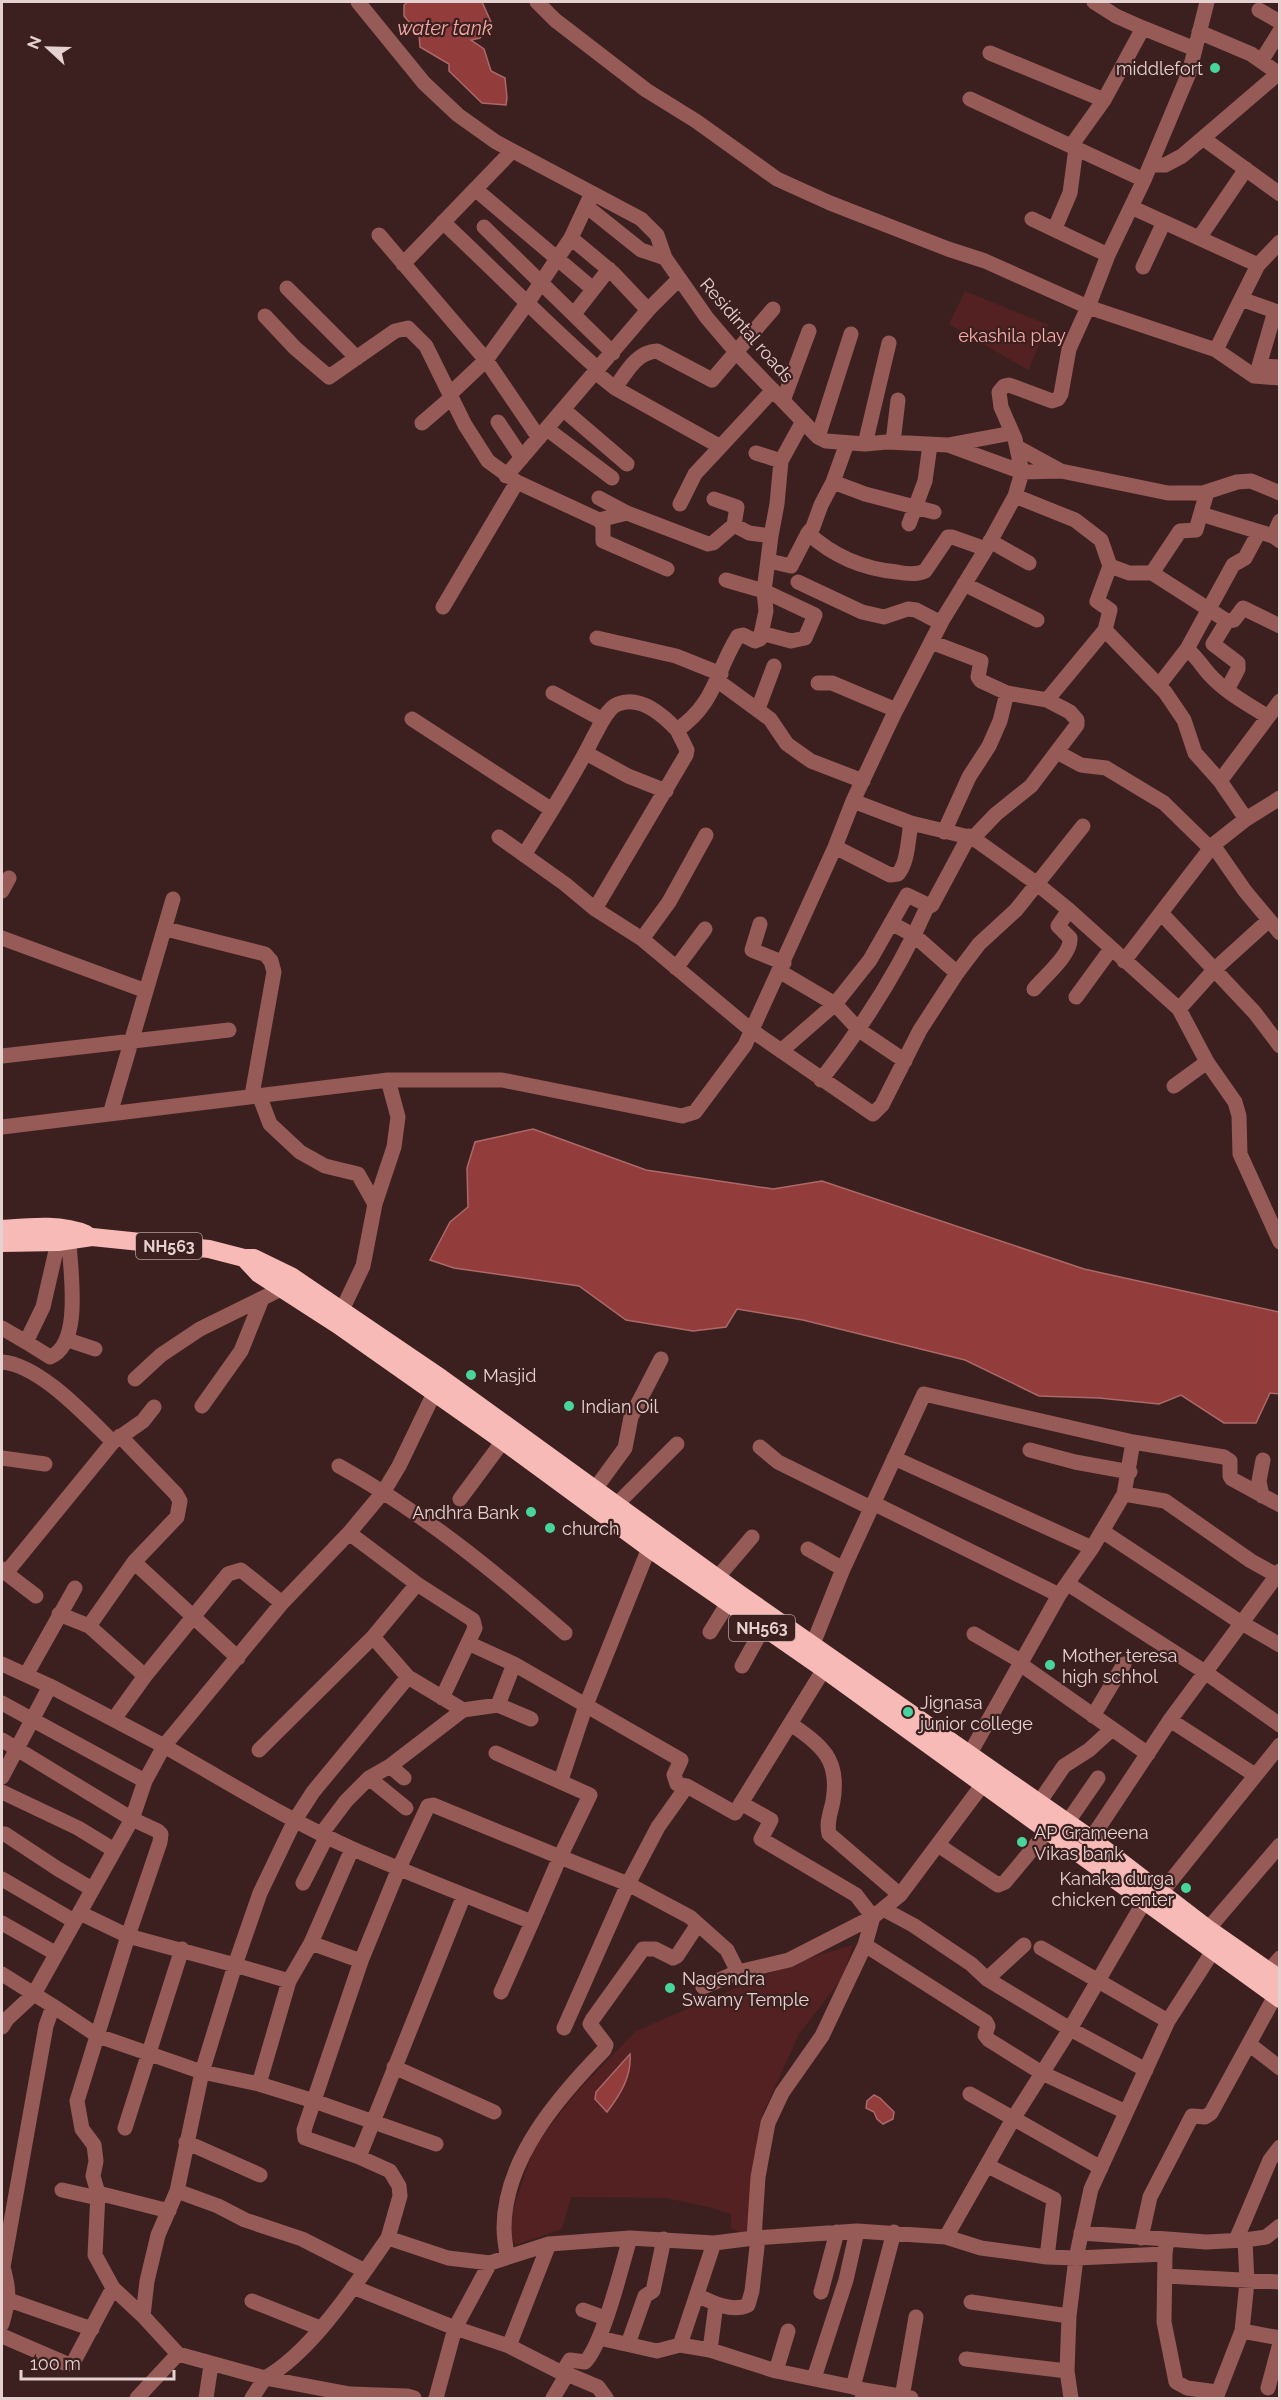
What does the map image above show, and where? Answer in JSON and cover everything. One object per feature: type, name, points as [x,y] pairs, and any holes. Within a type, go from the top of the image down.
[{"type":"highway","name":"NH563","points":[[2,1229],[37,1227],[78,1231],[92,1237]]},
{"type":"highway","name":"NH563","points":[[2,1243],[64,1241],[92,1237],[209,1249],[266,1262],[342,1310],[438,1385],[503,1441],[649,1548],[824,1669],[969,1755],[1038,1804],[1058,1824],[1153,1896],[1208,1929],[1276,1981]]},
{"type":"highway","name":"NH563","points":[[244,1258],[259,1274],[281,1289],[438,1385],[595,1489],[717,1578],[813,1644],[983,1784],[1090,1839],[1213,1951],[1276,1981]]},
{"type":"street","name":"Residintal roads","points":[[358,2],[424,83],[458,115],[589,200],[641,219],[657,236],[665,258],[679,279],[736,352],[819,437]]},
{"type":"street","points":[[537,2],[555,20],[646,90],[696,121],[777,179],[852,212],[985,261],[1088,307],[1216,350],[1254,376],[1280,378]]},
{"type":"street","points":[[1094,2],[1116,16],[1195,49]]},
{"type":"street","points":[[2,1127],[388,1080],[502,1080],[682,1116],[695,1112],[745,1045],[835,847],[853,801],[896,710],[941,623],[1015,495],[1022,472],[1014,440],[1001,407],[999,392],[1004,386],[1010,386],[1045,400],[1058,399],[1069,349],[1189,73],[1207,2]]},
{"type":"street","points":[[1259,10],[1280,22]]},
{"type":"street","points":[[1055,228],[1070,193],[1074,147],[1104,100],[1143,28]]},
{"type":"street","points":[[1262,60],[1280,31]]},
{"type":"street","points":[[970,99],[1074,147],[1147,173],[1182,156],[1279,73],[1262,60],[1199,32]]},
{"type":"street","points":[[990,53],[1104,100]]},
{"type":"street","points":[[1204,139],[1280,194]]},
{"type":"street","points":[[403,264],[512,151]]},
{"type":"street","points":[[1199,238],[1246,169]]},
{"type":"street","points":[[475,189],[593,289]]},
{"type":"street","points":[[422,423],[486,360],[571,238],[589,200],[642,250],[665,258]]},
{"type":"street","points":[[1131,207],[1258,265]]},
{"type":"street","points":[[1032,219],[1108,255]]},
{"type":"street","points":[[443,222],[615,388],[719,446]]},
{"type":"street","points":[[1143,267],[1164,222]]},
{"type":"street","points":[[484,227],[613,353]]},
{"type":"street","points":[[379,235],[486,360],[543,434],[612,478]]},
{"type":"street","points":[[571,238],[609,269],[648,310]]},
{"type":"street","points":[[1216,350],[1258,265],[1280,243]]},
{"type":"street","points":[[574,314],[609,269]]},
{"type":"street","points":[[443,607],[522,458],[648,310],[679,279]]},
{"type":"street","points":[[287,288],[357,358]]},
{"type":"street","points":[[1240,299],[1275,311],[1259,366],[1280,367]]},
{"type":"street","points":[[615,388],[636,360],[647,352],[657,351],[712,380],[773,309]]},
{"type":"street","points":[[265,316],[295,348],[329,377],[395,331],[408,328],[426,346],[465,425],[488,461],[512,479],[599,520],[603,525],[603,541],[667,569]]},
{"type":"street","points":[[680,504],[692,478],[719,446],[778,395],[809,331]]},
{"type":"street","points":[[851,334],[819,437],[826,441],[847,443],[893,442],[930,445],[1014,440],[1061,471]]},
{"type":"street","points":[[865,444],[889,343]]},
{"type":"street","points":[[893,442],[898,400]]},
{"type":"street","points":[[564,410],[627,464]]},
{"type":"street","points":[[677,730],[693,719],[704,706],[738,636],[743,635],[755,641],[760,639],[766,611],[764,591],[781,461],[803,421]]},
{"type":"street","points":[[498,422],[522,458]]},
{"type":"street","points":[[790,566],[807,533],[813,527],[847,443]]},
{"type":"street","points":[[909,524],[925,481],[930,445]]},
{"type":"street","points":[[948,445],[1022,472],[1061,471],[1168,493],[1207,492],[1237,482],[1251,481],[1280,493]]},
{"type":"street","points":[[756,453],[781,461]]},
{"type":"street","points":[[833,482],[865,494],[934,512]]},
{"type":"street","points":[[1152,573],[1180,531],[1196,530],[1207,492]]},
{"type":"street","points":[[1015,495],[1076,520],[1101,540],[1110,567],[1097,601],[1110,610],[1104,630],[1047,700]]},
{"type":"street","points":[[599,498],[627,513],[708,544],[713,543],[734,525],[737,507],[714,499]]},
{"type":"street","points":[[599,520],[627,513]]},
{"type":"street","points":[[1201,514],[1270,536]]},
{"type":"street","points":[[1159,685],[1187,649],[1233,566],[1270,536],[1280,521]]},
{"type":"street","points":[[734,525],[749,533],[771,536]]},
{"type":"street","points":[[807,533],[822,545],[867,568],[908,574],[925,571],[948,537],[988,545],[1029,563]]},
{"type":"street","points":[[769,561],[790,566]]},
{"type":"street","points":[[790,566],[798,582],[862,612],[884,617],[908,609],[916,610],[941,623]]},
{"type":"street","points":[[1110,567],[1129,573],[1152,573],[1208,611],[1227,621],[1234,620],[1243,608],[1280,626]]},
{"type":"street","points":[[726,580],[764,591],[815,615],[805,639],[791,641],[762,633]]},
{"type":"street","points":[[789,603],[798,582]]},
{"type":"street","points":[[964,584],[1037,620]]},
{"type":"street","points":[[1227,621],[1213,644],[1238,663],[1238,669],[1227,690]]},
{"type":"street","points":[[1104,630],[1159,685],[1184,720],[1195,753],[1220,781],[1246,819]]},
{"type":"street","points":[[597,638],[676,656],[720,677],[770,719],[787,744],[811,760],[863,781]]},
{"type":"street","points":[[821,1080],[859,1030],[898,968],[928,905],[932,904],[971,837],[1031,786],[1077,725],[1077,720],[1070,712],[1047,700],[1008,693],[980,680],[981,661],[931,642]]},
{"type":"street","points":[[1187,649],[1227,690],[1268,717]]},
{"type":"street","points":[[758,709],[774,666]]},
{"type":"street","points":[[818,683],[832,682],[896,710]]},
{"type":"street","points":[[553,693],[603,720]]},
{"type":"street","points":[[944,832],[969,777],[989,746],[1000,721],[1008,693]]},
{"type":"street","points":[[1220,781],[1280,701]]},
{"type":"street","points":[[524,855],[586,753],[603,720],[615,704],[624,702],[644,705],[665,717],[677,730],[687,750],[686,755],[595,909]]},
{"type":"street","points":[[412,719],[552,810]]},
{"type":"street","points":[[1057,752],[1081,765],[1106,768],[1164,803],[1212,847],[1280,933]]},
{"type":"street","points":[[586,753],[628,776],[666,791]]},
{"type":"street","points":[[1124,961],[1212,847],[1246,819],[1280,798]]},
{"type":"street","points":[[853,801],[910,823],[971,837],[1036,883],[1069,910],[1179,1010],[1207,1062],[1235,1102],[1239,1116],[1240,1154],[1280,1242]]},
{"type":"street","points":[[835,847],[890,875],[898,874],[906,855],[910,823]]},
{"type":"street","points":[[499,837],[565,884],[595,909],[642,939],[751,1030],[873,1114],[882,1105],[920,1030],[957,973],[979,944],[1016,910],[1083,826]]},
{"type":"street","points":[[642,939],[669,902],[706,836]]},
{"type":"street","points":[[781,1051],[836,1004],[870,960],[907,895],[928,905]]},
{"type":"street","points":[[110,1114],[173,900]]},
{"type":"street","points":[[1034,989],[1057,965],[1070,946],[1071,940],[1058,926],[1069,910]]},
{"type":"street","points":[[1161,913],[1255,1013],[1280,1046]]},
{"type":"street","points":[[1179,1010],[1215,969],[1269,920]]},
{"type":"street","points":[[891,923],[915,936],[957,973]]},
{"type":"street","points":[[760,924],[752,950],[836,1004],[859,1030],[906,1061]]},
{"type":"street","points":[[166,929],[265,954],[274,972],[256,1095],[270,1124],[300,1152],[325,1166],[358,1174],[375,1204]]},
{"type":"street","points":[[675,968],[705,929]]},
{"type":"street","points":[[2,938],[147,991]]},
{"type":"street","points":[[1076,997],[1111,949]]},
{"type":"street","points":[[2,1056],[229,1030]]},
{"type":"street","points":[[1174,1086],[1207,1062]]},
{"type":"street","points":[[342,1310],[363,1266],[375,1204],[394,1147],[398,1117],[388,1080]]},
{"type":"street","points":[[64,1241],[43,1307],[8,1363],[65,1395],[117,1439],[176,1494],[180,1502],[177,1517],[134,1562],[89,1626]]},
{"type":"street","points":[[2,1328],[51,1357],[56,1355],[68,1341],[72,1304],[64,1241]]},
{"type":"street","points":[[135,1379],[161,1355],[200,1329],[281,1289]]},
{"type":"street","points":[[202,1406],[241,1351],[262,1299]]},
{"type":"street","points":[[68,1341],[95,1349]]},
{"type":"street","points":[[595,1489],[625,1448],[631,1417],[661,1359]]},
{"type":"street","points":[[3,2020],[34,1994],[132,1819],[145,1781],[164,1746],[282,1603],[349,1533],[384,1491],[399,1467],[438,1385]]},
{"type":"street","points":[[813,1644],[843,1569],[924,1394],[1133,1442],[1224,1457],[1230,1461],[1232,1479],[1280,1505]]},
{"type":"street","points":[[36,1596],[4,1571],[117,1439],[142,1421],[154,1407]]},
{"type":"street","points":[[459,1499],[503,1441]]},
{"type":"street","points":[[969,1755],[1063,1589],[1092,1548],[1124,1494],[1130,1472],[1133,1442]]},
{"type":"street","points":[[616,1505],[677,1444]]},
{"type":"street","points":[[760,1447],[778,1462],[871,1508],[1063,1589],[1205,1672],[1280,1725]]},
{"type":"street","points":[[1030,1450],[1075,1462],[1130,1472]]},
{"type":"street","points":[[2,1458],[45,1464]]},
{"type":"street","points":[[894,1458],[1092,1548]]},
{"type":"street","points":[[1262,1496],[1259,1481],[1263,1461]]},
{"type":"street","points":[[339,1466],[384,1491],[490,1568],[565,1633]]},
{"type":"street","points":[[1090,1839],[1170,1720],[1240,1622],[1278,1575],[1251,1561],[1165,1501],[1124,1494]]},
{"type":"street","points":[[1102,1531],[1240,1622],[1280,1645]]},
{"type":"street","points":[[349,1533],[417,1584],[473,1620],[475,1628],[442,1698]]},
{"type":"street","points":[[717,1578],[752,1537]]},
{"type":"street","points":[[561,1780],[586,1705],[649,1548]]},
{"type":"street","points":[[808,1549],[843,1569]]},
{"type":"street","points":[[134,1562],[238,1658]]},
{"type":"street","points":[[114,1719],[145,1676],[228,1574],[237,1570],[282,1603]]},
{"type":"street","points":[[259,1750],[373,1637],[417,1584]]},
{"type":"street","points":[[26,1675],[75,1588]]},
{"type":"street","points":[[710,1632],[728,1603]]},
{"type":"street","points":[[59,1614],[89,1626],[145,1676]]},
{"type":"street","points":[[742,1666],[763,1628]]},
{"type":"street","points":[[974,1634],[1021,1663],[1148,1755]]},
{"type":"street","points":[[373,1637],[408,1677],[463,1710]]},
{"type":"street","points":[[468,1643],[514,1664],[681,1761],[674,1776],[677,1784],[687,1786],[735,1813],[824,1669]]},
{"type":"street","points":[[2,1664],[114,1719],[295,1820],[352,1849],[532,1922]]},
{"type":"street","points":[[498,1705],[514,1664]]},
{"type":"street","points":[[1093,1716],[1124,1664]]},
{"type":"street","points":[[143,2316],[147,2281],[158,2235],[177,2191],[202,2072],[260,1893],[295,1820],[313,1792],[408,1677]]},
{"type":"street","points":[[2,1777],[50,1686]]},
{"type":"street","points":[[2,1703],[145,1781]]},
{"type":"street","points":[[303,1883],[324,1834],[346,1801],[369,1778],[390,1766],[463,1710],[498,1705],[531,1719]]},
{"type":"street","points":[[1170,1720],[1255,1775]]},
{"type":"street","points":[[791,1724],[820,1744],[830,1758],[835,1785],[828,1821],[829,1834],[900,1895]]},
{"type":"street","points":[[1038,1804],[1064,1766],[1089,1750],[1112,1729]]},
{"type":"street","points":[[2,1740],[132,1819],[161,1834],[77,2101],[82,2128],[94,2145],[96,2162],[93,2176],[98,2196],[95,2255],[113,2288],[178,2354],[211,2365],[349,2396],[414,2398]]},
{"type":"street","points":[[946,2237],[1013,2119],[1153,1896],[1280,1745]]},
{"type":"street","points":[[496,1753],[561,1780],[590,1795],[560,1857],[501,1992]]},
{"type":"street","points":[[390,1766],[404,1778]]},
{"type":"street","points":[[369,1778],[406,1808]]},
{"type":"street","points":[[938,1845],[998,1885],[1005,1882],[1098,1779]]},
{"type":"street","points":[[703,1987],[738,1972],[789,1960],[878,1913],[900,1895],[983,1784]]},
{"type":"street","points":[[564,2028],[628,1884],[658,1827],[687,1786]]},
{"type":"street","points":[[2,1792],[78,1828],[114,1850]]},
{"type":"street","points":[[741,1803],[771,1820],[761,1839],[856,1895],[878,1913],[913,1925],[971,1964],[987,1979],[1070,2029],[1146,2070]]},
{"type":"street","points":[[252,2398],[265,2378],[283,2368],[320,2328],[388,2238],[400,2196],[399,2186],[390,2171],[359,2157],[305,2138],[304,2130],[361,1961],[425,1811],[433,1805],[628,1884],[690,1917],[728,1950],[738,1972]]},
{"type":"street","points":[[2,1834],[92,1889]]},
{"type":"street","points":[[1208,1929],[1280,1845]]},
{"type":"street","points":[[259,2084],[289,1981],[312,1943],[352,1849]]},
{"type":"street","points":[[2,1879],[77,1917],[128,1936],[182,1949],[289,1981]]},
{"type":"street","points":[[359,2157],[464,1895]]},
{"type":"street","points":[[697,2295],[716,2304],[742,2308],[748,2305],[752,2291],[758,2177],[768,2123],[782,2093],[822,2036],[878,1913]]},
{"type":"street","points":[[2,1923],[55,1953]]},
{"type":"street","points":[[507,2256],[504,2227],[507,2206],[511,2185],[523,2155],[566,2090],[604,2050],[606,2045],[590,2024],[592,2020],[643,1949],[655,1949],[673,1958],[677,1956],[698,1924]]},
{"type":"street","points":[[312,1943],[361,1961]]},
{"type":"street","points":[[865,1945],[986,2022],[986,2037],[1041,2073],[1126,2112]]},
{"type":"street","points":[[987,1979],[1024,1945]]},
{"type":"street","points":[[1041,1948],[1168,2021]]},
{"type":"street","points":[[125,2128],[182,1949]]},
{"type":"street","points":[[1071,2398],[1067,2371],[1069,2316],[1076,2258],[1091,2189],[1168,2021],[1213,1951]]},
{"type":"street","points":[[2,1974],[98,2036],[202,2072],[259,2084],[436,2144]]},
{"type":"street","points":[[1141,2238],[1150,2197],[1180,2135],[1192,2116],[1209,2116],[1249,2044],[1276,1981]]},
{"type":"street","points":[[2,2324],[9,2300],[9,2288],[2,2267],[46,2025],[53,2006]]},
{"type":"street","points":[[1249,2044],[1280,2068]]},
{"type":"street","points":[[394,2067],[494,2112]]},
{"type":"street","points":[[970,2094],[1101,2168]]},
{"type":"street","points":[[186,2142],[260,2175]]},
{"type":"street","points":[[1166,2246],[1164,2322],[1176,2382],[1187,2388],[1217,2395],[1242,2331],[1247,2282],[1241,2240],[1270,2160],[1280,2147]]},
{"type":"street","points":[[988,2166],[1054,2199],[1047,2256]]},
{"type":"street","points":[[62,2190],[169,2211]]},
{"type":"street","points":[[177,2191],[218,2206],[245,2220],[302,2239],[365,2271]]},
{"type":"street","points":[[388,2238],[448,2258],[490,2263],[549,2244],[630,2238],[714,2243],[857,2231],[946,2237],[981,2248],[1076,2258],[1166,2246],[1266,2237],[1280,2226]]},
{"type":"street","points":[[814,2378],[846,2280],[857,2231]]},
{"type":"street","points":[[821,2292],[837,2232]]},
{"type":"street","points":[[860,2392],[894,2232]]},
{"type":"street","points":[[1081,2233],[1141,2238],[1166,2246]]},
{"type":"street","points":[[553,2398],[570,2360],[585,2362],[599,2337],[630,2238]]},
{"type":"street","points":[[628,2344],[645,2296],[652,2291],[664,2239]]},
{"type":"street","points":[[680,2345],[714,2243]]},
{"type":"street","points":[[509,2346],[549,2244]]},
{"type":"street","points":[[436,2398],[455,2328],[490,2263]]},
{"type":"street","points":[[1165,2276],[1280,2282]]},
{"type":"street","points":[[353,2287],[455,2328],[509,2346],[564,2374],[598,2387],[606,2398]]},
{"type":"street","points":[[2,2336],[67,2364],[73,2363],[113,2288]]},
{"type":"street","points":[[9,2300],[92,2329]]},
{"type":"street","points":[[252,2301],[320,2328]]},
{"type":"street","points":[[971,2302],[1069,2316]]},
{"type":"street","points":[[710,2350],[716,2304]]},
{"type":"street","points":[[583,2310],[605,2318]]},
{"type":"street","points":[[599,2337],[657,2351],[680,2345],[710,2350],[776,2371],[814,2378],[860,2392],[907,2398],[916,2317]]},
{"type":"street","points":[[776,2371],[788,2331]]},
{"type":"street","points":[[1242,2331],[1280,2341],[1268,2388]]},
{"type":"street","points":[[137,2398],[178,2354]]},
{"type":"street","points":[[966,2359],[1067,2371]]},
{"type":"street","points":[[206,2398],[211,2365]]},
{"type":"green space","name":"ekashila play","points":[[965,291],[1048,325],[1028,370],[949,324]]},
{"type":"green space","points":[[853,1945],[843,1977],[799,2034],[763,2113],[747,2236],[731,2228],[731,2214],[708,2207],[666,2198],[571,2197],[562,2229],[515,2245],[508,2224],[535,2145],[577,2092],[636,2031],[798,1961]]},
{"type":"water","name":"water tank","points":[[408,2],[482,2],[491,22],[480,38],[471,40],[484,49],[491,71],[505,78],[506,105],[482,103],[449,71],[449,64],[420,47],[419,34],[404,16],[404,5]]},
{"type":"water","points":[[533,1129],[646,1170],[773,1189],[822,1181],[1084,1269],[1279,1312],[1279,1394],[1270,1393],[1256,1423],[1224,1423],[1181,1395],[1159,1404],[1099,1398],[1039,1396],[965,1360],[803,1320],[737,1309],[726,1327],[693,1331],[626,1320],[579,1286],[454,1268],[430,1260],[450,1222],[468,1207],[467,1168],[475,1142]]},
{"type":"water","points":[[630,2054],[629,2070],[624,2085],[607,2112],[595,2099],[596,2092]]},
{"type":"water","points":[[874,2095],[894,2112],[893,2119],[883,2124],[874,2112],[866,2108],[867,2101]]},
{"type":"place","name":"middlefort","points":[[1215,68]]},
{"type":"place","name":"Masjid","points":[[471,1375]]},
{"type":"place","name":"Indian Oil","points":[[569,1406]]},
{"type":"place","name":"Andhra Bank","points":[[531,1512]]},
{"type":"place","name":"church","points":[[550,1528]]},
{"type":"place","name":"Mother teresa high schhol","points":[[1050,1665]]},
{"type":"place","name":"Jignasa junior college","points":[[908,1712]]},
{"type":"place","name":"AP Grameena Vikas bank","points":[[1022,1842]]},
{"type":"place","name":"Kanaka durga chicken center","points":[[1186,1888]]},
{"type":"place","name":"Nagendra Swamy Temple","points":[[670,1988]]}]
